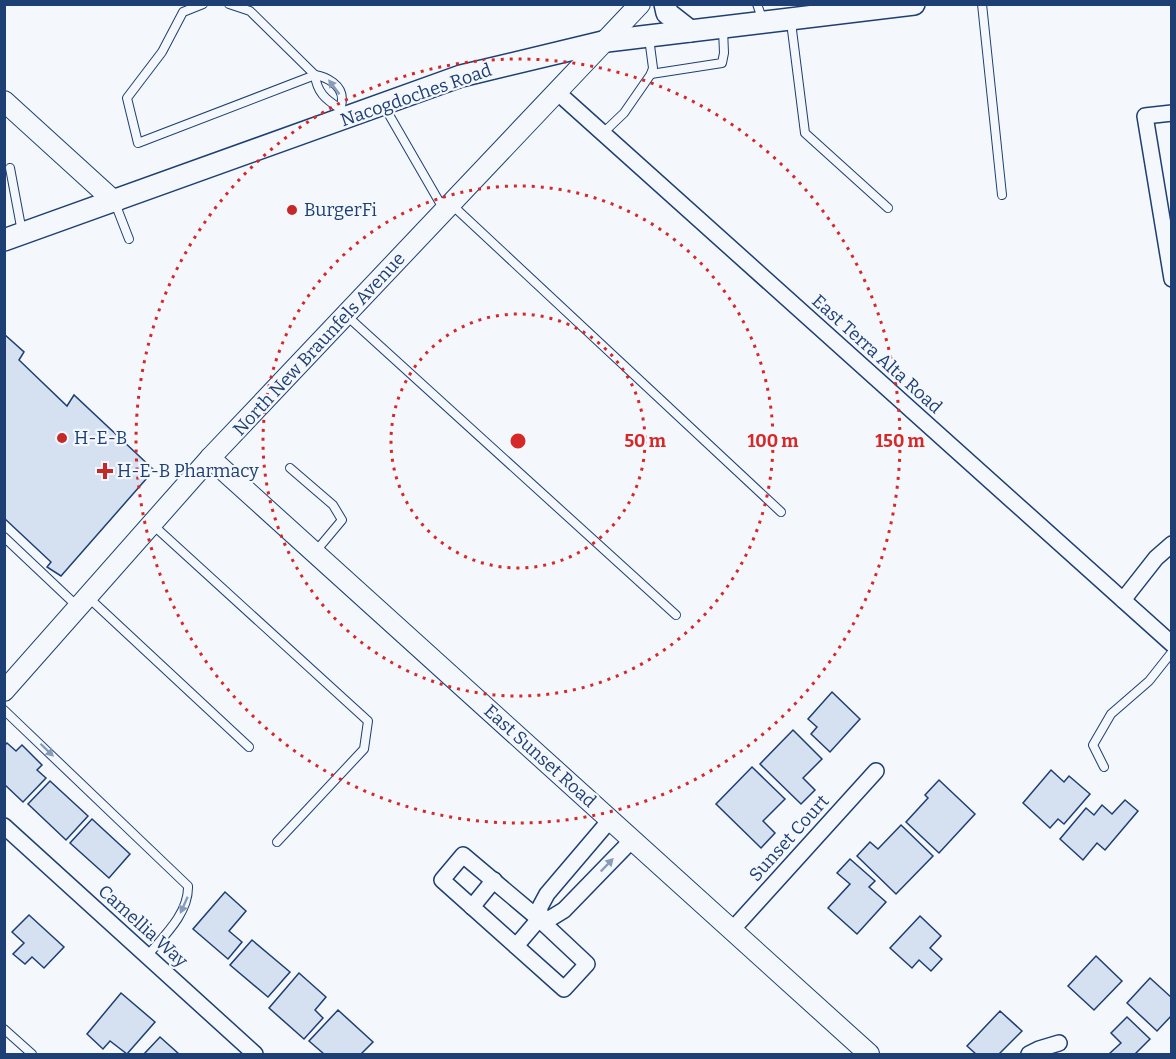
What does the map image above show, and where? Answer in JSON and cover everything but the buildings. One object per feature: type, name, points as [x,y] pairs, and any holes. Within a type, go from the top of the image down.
[{"type":"main road","points":[[665,4],[667,13],[690,31]]},
{"type":"main road","name":"Nacogdoches Road","points":[[13,237],[115,202],[339,114],[384,104],[461,76],[607,41],[723,27],[760,13],[790,19],[863,8],[914,4]]},
{"type":"street","name":"North New Braunfels Avenue","points":[[4,691],[210,458],[640,4]]},
{"type":"street","name":"East Terra Alta Road","points":[[557,92],[1172,644]]},
{"type":"street","points":[[4,101],[115,202]]},
{"type":"street","points":[[1172,113],[1145,116],[1172,279]]},
{"type":"street","name":"East Sunset Road","points":[[210,458],[868,1054]]},
{"type":"street","points":[[1123,600],[1156,558],[1172,544]]},
{"type":"street","name":"Sunset Court","points":[[732,930],[876,771]]},
{"type":"street","points":[[516,946],[539,919],[540,907],[547,894],[610,820]]},
{"type":"street","name":"Camellia Way","points":[[4,826],[255,1054]]},
{"type":"street","points":[[539,919],[551,918],[564,910],[632,840]]},
{"type":"street","points":[[462,855],[494,880],[587,964],[564,989],[442,880],[462,855]]},
{"type":"street","points":[[564,873],[582,891]]},
{"type":"street","points":[[472,907],[494,880]]},
{"type":"street","points":[[1029,1054],[1059,1043]]},
{"type":"lane","points":[[203,4],[183,12],[162,52],[127,98],[138,143],[315,75]]},
{"type":"lane","points":[[229,4],[250,11],[315,75],[328,78],[339,90],[342,100],[339,114]]},
{"type":"lane","points":[[982,4],[1002,195]]},
{"type":"lane","points":[[790,19],[805,133],[888,208]]},
{"type":"lane","points":[[651,74],[722,63],[723,27]]},
{"type":"lane","points":[[603,133],[624,113],[651,74],[653,68],[649,36]]},
{"type":"lane","points":[[315,75],[316,87],[339,114]]},
{"type":"lane","points":[[384,104],[448,208],[781,512]]},
{"type":"lane","points":[[10,168],[13,237]]},
{"type":"lane","points":[[115,202],[129,239]]},
{"type":"lane","points":[[346,315],[676,615]]},
{"type":"lane","points":[[290,468],[333,505],[342,520],[315,553]]},
{"type":"lane","points":[[152,524],[368,721],[364,749],[278,842]]},
{"type":"lane","points":[[4,537],[83,602],[249,747]]},
{"type":"lane","points":[[1104,767],[1093,745],[1101,730],[1111,714],[1149,681],[1172,652]]},
{"type":"lane","points":[[4,710],[188,886],[189,896],[178,918],[147,956]]},
{"type":"lane","points":[[4,1029],[32,1054]]},
{"type":"place","name":"BurgerFi","points":[[292,210]]},
{"type":"place","name":"H-E-B","points":[[62,438]]},
{"type":"place","name":"H-E-B Pharmacy","points":[[105,471]]}]
